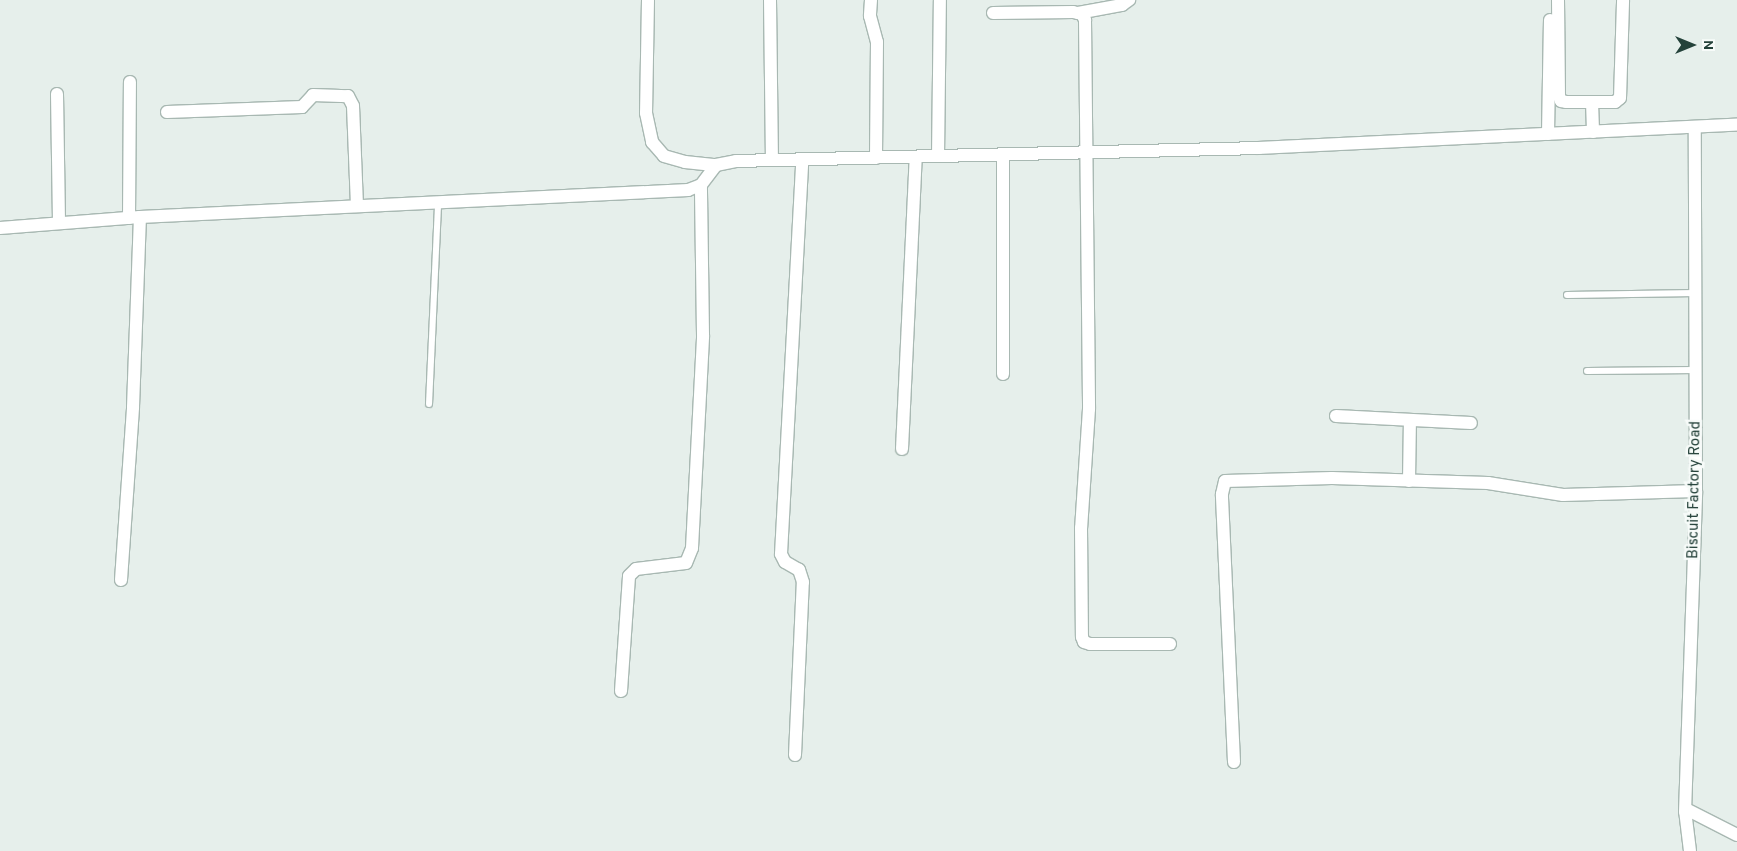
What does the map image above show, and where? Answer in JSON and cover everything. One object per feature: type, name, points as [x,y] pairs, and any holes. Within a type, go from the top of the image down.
[{"type":"street","points":[[648,0],[646,114],[652,142],[664,156],[685,162],[716,165],[772,160],[1088,152],[1737,125]]},
{"type":"street","points":[[770,0],[772,160]]},
{"type":"street","points":[[871,0],[870,16],[877,42],[876,158]]},
{"type":"street","points":[[938,156],[940,0]]},
{"type":"street","points":[[993,13],[1022,6],[1078,13],[1122,5],[1130,0]]},
{"type":"street","points":[[1548,134],[1550,0]]},
{"type":"street","points":[[1558,0],[1561,101],[1592,102],[1615,102],[1622,94],[1623,0]]},
{"type":"street","points":[[1078,13],[1084,17],[1086,25],[1088,152],[1088,409],[1081,528],[1082,640],[1090,644],[1170,644]]},
{"type":"street","points":[[121,580],[133,408],[134,217],[130,82]]},
{"type":"street","points":[[57,94],[59,223]]},
{"type":"street","points":[[167,112],[302,107],[313,95],[348,96],[353,106],[357,206]]},
{"type":"street","points":[[1592,102],[1593,132]]},
{"type":"street","name":"Biscuit Factory Road","points":[[1690,851],[1686,809],[1696,491],[1695,128]]},
{"type":"street","points":[[1002,374],[1003,154]]},
{"type":"street","points":[[902,449],[916,157]]},
{"type":"street","points":[[795,755],[802,576],[799,570],[785,562],[781,554],[802,160]]},
{"type":"street","points":[[0,228],[134,217],[688,190],[701,185],[716,165]]},
{"type":"street","points":[[621,691],[629,576],[636,568],[678,566],[686,563],[690,557],[698,471],[703,335],[701,185]]},
{"type":"street","points":[[1336,416],[1471,423]]},
{"type":"street","points":[[1409,481],[1410,420]]},
{"type":"street","points":[[1234,762],[1222,494],[1225,481],[1332,478],[1409,481],[1502,485],[1562,495],[1696,491]]},
{"type":"street","points":[[1686,809],[1737,835]]},
{"type":"lane","points":[[429,404],[438,202]]},
{"type":"lane","points":[[1567,295],[1696,293]]},
{"type":"lane","points":[[1587,371],[1696,370]]}]
